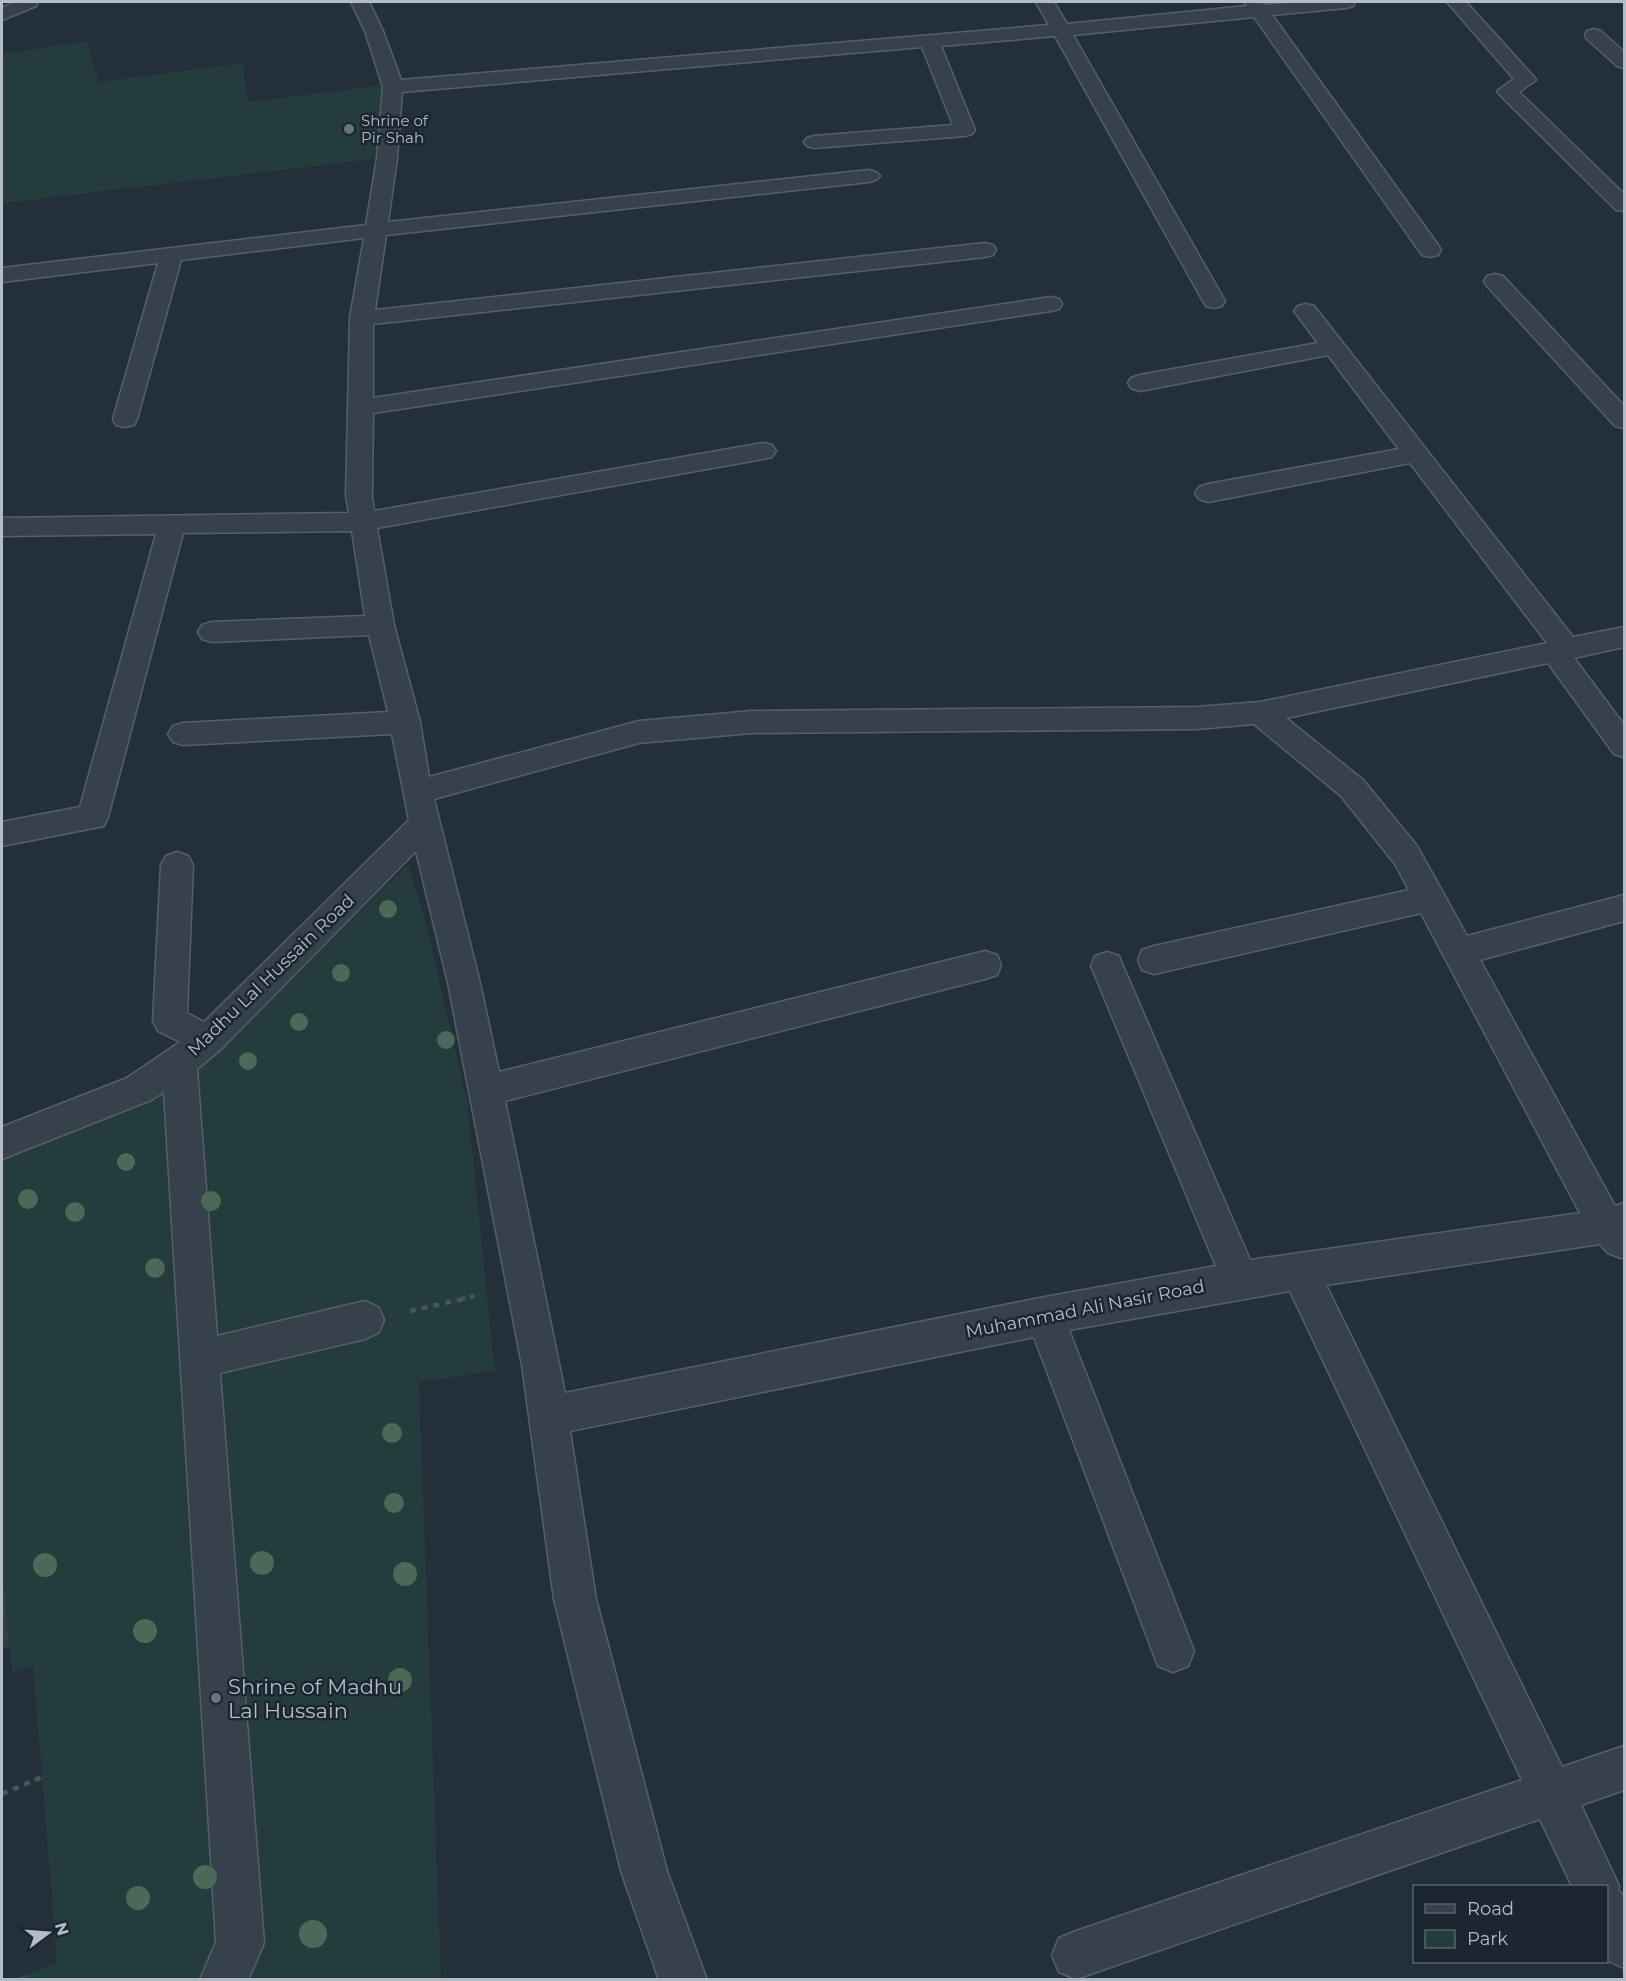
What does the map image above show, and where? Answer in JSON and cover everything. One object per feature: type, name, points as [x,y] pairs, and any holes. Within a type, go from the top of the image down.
[{"type":"street","points":[[2,15],[29,2]]},
{"type":"street","points":[[360,2],[374,31],[393,87],[387,158],[362,318],[359,496],[380,625],[405,722],[421,808],[464,983],[541,1365],[575,1599],[644,1871],[683,1980]]},
{"type":"street","points":[[1045,2],[1063,29],[1214,302]]},
{"type":"street","points":[[393,87],[1063,29],[1256,6],[1346,2]]},
{"type":"street","points":[[1456,2],[1526,80],[1507,91],[1624,205]]},
{"type":"street","points":[[1256,6],[1430,250]]},
{"type":"street","points":[[1594,35],[1624,62]]},
{"type":"street","points":[[814,142],[965,130],[929,40]]},
{"type":"street","points":[[2,275],[376,230],[869,176]]},
{"type":"street","points":[[362,318],[985,250]]},
{"type":"street","points":[[125,419],[171,255]]},
{"type":"street","points":[[1495,281],[1624,420]]},
{"type":"street","points":[[361,408],[1051,304]]},
{"type":"street","points":[[1306,311],[1416,453],[1561,650],[1624,746]]},
{"type":"street","points":[[1140,383],[1334,347]]},
{"type":"street","points":[[2,527],[364,522],[763,450]]},
{"type":"street","points":[[1209,493],[1416,453]]},
{"type":"street","points":[[2,834],[93,817],[172,525]]},
{"type":"street","points":[[212,632],[380,625]]},
{"type":"street","points":[[421,808],[567,750],[639,732],[752,722],[1197,718],[1260,713],[1624,637]]},
{"type":"street","points":[[1260,713],[1352,788],[1406,855],[1459,952],[1619,1230]]},
{"type":"street","points":[[183,734],[405,722]]},
{"type":"street","name":"Madhu Lal Hussain Road","points":[[2,1143],[139,1089],[194,1052],[421,808]]},
{"type":"street","points":[[177,865],[170,1021],[194,1052],[200,1359],[240,1943],[224,1980]]},
{"type":"street","points":[[1154,960],[1430,898]]},
{"type":"street","points":[[1459,952],[1624,908]]},
{"type":"street","points":[[485,1091],[985,966]]},
{"type":"street","points":[[1107,966],[1240,1280]]},
{"type":"street","name":"Muhammad Ali Nasir Road","points":[[549,1416],[1045,1316],[1240,1280],[1619,1230]]},
{"type":"street","points":[[1300,1271],[1595,1885]]},
{"type":"street","points":[[1045,1316],[1173,1651]]},
{"type":"street","points":[[200,1359],[365,1320]]},
{"type":"street","points":[[1076,1955],[1624,1768]]},
{"type":"street","points":[[1608,1912],[1624,1945]]},
{"type":"path","points":[[443,1304],[486,1293]]},
{"type":"path","points":[[2,1794],[42,1777]]},
{"type":"green space","points":[[87,41],[99,82],[243,63],[248,102],[385,85],[383,158],[5,203],[2,211],[2,54]]},
{"type":"green space","name":"Shrine of Madhu Lal Hussain","points":[[408,865],[427,927],[467,1101],[495,1371],[419,1382],[441,1979],[27,1979],[27,1975],[57,1962],[33,1666],[12,1674],[4,1582],[2,1582],[2,1149],[47,1134],[232,1036]]},
{"type":"place","name":"Shrine of Pir Shah","points":[[349,129]]},
{"type":"place","name":"Shrine of Madhu Lal Hussain","points":[[216,1698]]}]
